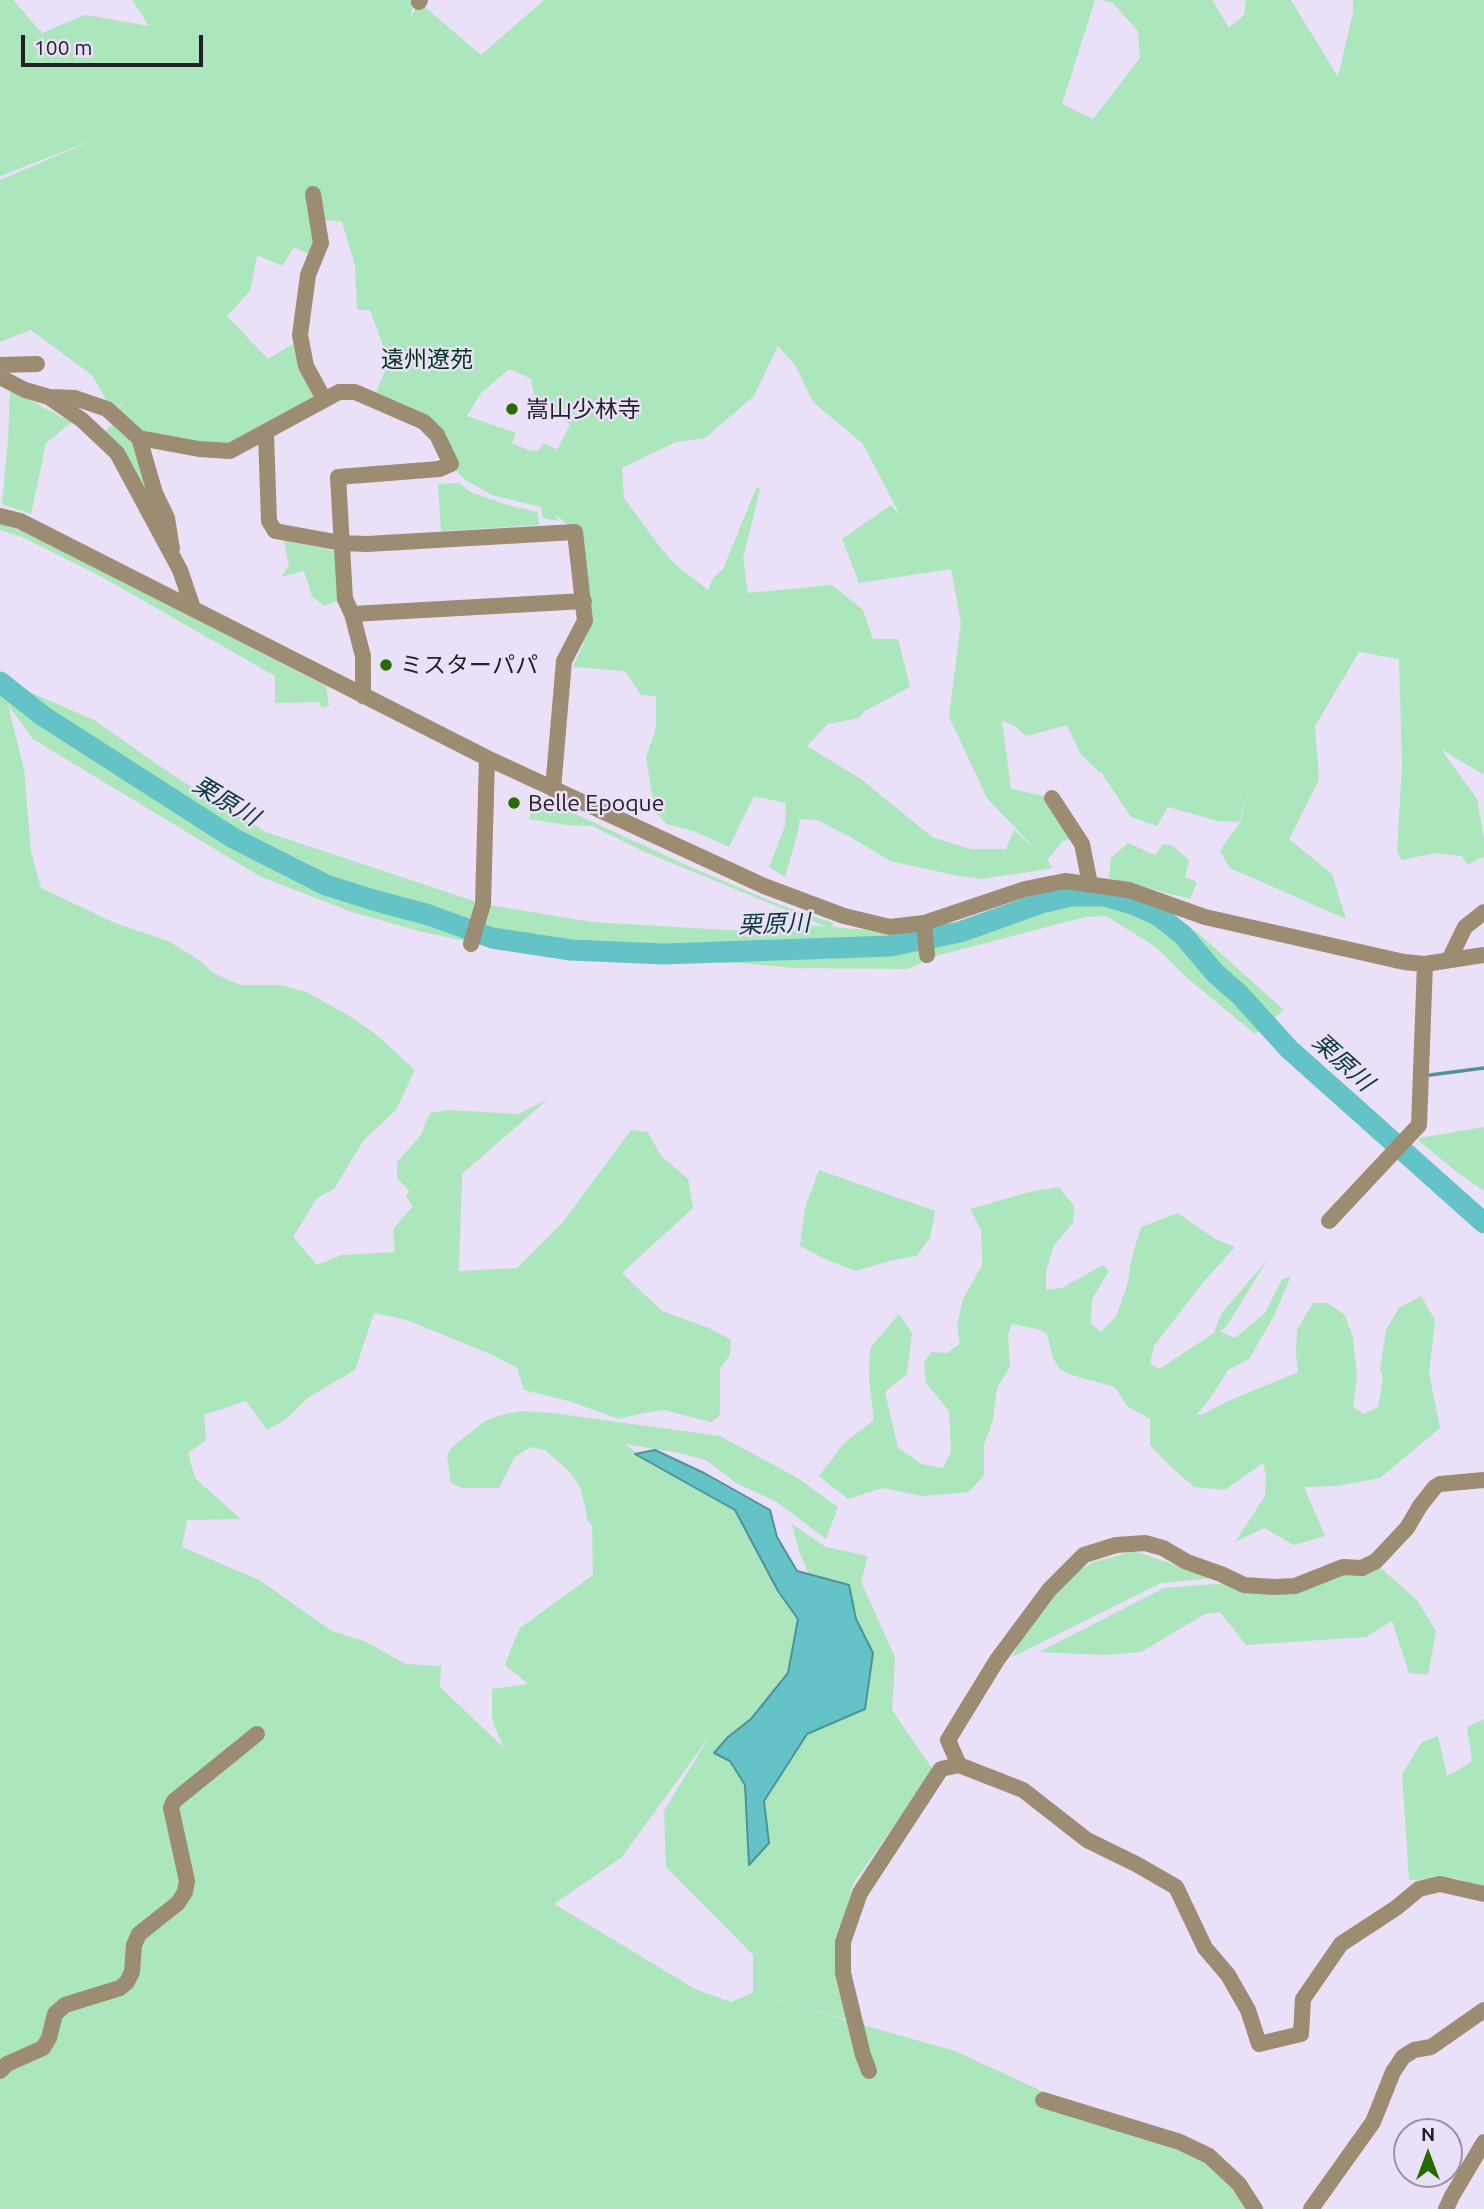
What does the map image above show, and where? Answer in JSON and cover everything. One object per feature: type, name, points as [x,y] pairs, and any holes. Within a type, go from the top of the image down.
[{"type":"street","points":[[313,194],[321,243],[308,275],[300,335],[306,366],[324,399]]},
{"type":"street","points":[[0,365],[37,364]]},
{"type":"street","points":[[0,377],[25,390],[49,397],[75,398],[107,409],[139,438],[155,493],[167,518],[174,561]]},
{"type":"street","points":[[139,438],[199,449],[230,450],[339,393],[355,393],[424,422],[437,435],[452,464],[439,469],[338,477],[345,599],[352,614],[363,656],[363,696]]},
{"type":"street","points":[[49,397],[82,420],[117,453],[180,570],[193,608]]},
{"type":"street","points":[[266,433],[269,521],[275,531],[341,543],[367,544],[575,531],[585,621],[564,661],[553,789]]},
{"type":"street","points":[[0,516],[20,521],[487,758],[764,886],[844,916],[890,927],[924,928],[1025,889],[1065,881],[1129,890],[1205,917],[1404,962],[1425,964],[1484,955]]},
{"type":"street","points":[[352,614],[584,601]]},
{"type":"street","points":[[471,944],[484,904],[487,758]]},
{"type":"street","points":[[1052,798],[1082,844],[1090,884]]},
{"type":"street","points":[[1449,960],[1465,927],[1484,912]]},
{"type":"street","points":[[924,928],[927,955]]},
{"type":"street","points":[[1329,1221],[1419,1125],[1425,964]]},
{"type":"street","points":[[959,1765],[948,1740],[996,1660],[1049,1590],[1084,1555],[1116,1545],[1145,1544],[1163,1548],[1186,1562],[1244,1585],[1294,1586],[1343,1567],[1362,1568],[1376,1560],[1407,1528],[1435,1487],[1440,1484],[1484,1479]]},
{"type":"street","points":[[0,2071],[7,2064],[43,2048],[55,2014],[65,2005],[120,1988],[127,1982],[133,1963],[134,1945],[139,1934],[178,1903],[186,1892],[187,1881],[171,1808],[174,1801],[257,1734]]},
{"type":"street","points":[[869,2071],[843,1973],[843,1942],[860,1893],[941,1769],[959,1765],[1023,1790],[1087,1840],[1176,1887],[1205,1948],[1228,1975],[1248,2010],[1259,2044],[1301,2034],[1303,1998],[1340,1944],[1396,1909],[1419,1889],[1440,1884],[1484,1894]]},
{"type":"street","points":[[1311,2209],[1373,2122],[1393,2072],[1403,2057],[1414,2050],[1431,2047],[1484,2010]]},
{"type":"street","points":[[1043,2100],[1180,2143],[1209,2156],[1239,2184],[1255,2209]]},
{"type":"street","points":[[1446,2209],[1484,2141]]},
{"type":"green space","name":"遠州遼苑","points":[[0,0],[13,0],[42,33],[85,15],[149,26],[132,0],[415,0],[409,21],[419,2],[481,55],[544,0],[1095,0],[1062,104],[1093,119],[1140,58],[1138,31],[1113,3],[1102,0],[1212,0],[1229,28],[1244,15],[1246,0],[1291,0],[1338,77],[1353,12],[1353,0],[1484,0],[1484,775],[1441,749],[1477,799],[1484,856],[1468,865],[1462,856],[1435,853],[1402,860],[1397,851],[1402,766],[1399,659],[1359,652],[1315,726],[1319,779],[1289,839],[1332,874],[1346,919],[1230,868],[1220,851],[1240,822],[1249,789],[1239,822],[1218,821],[1168,807],[1157,826],[1131,817],[1101,772],[1080,753],[1067,725],[1026,736],[1015,726],[1002,721],[1011,789],[1044,796],[1071,839],[1063,841],[1047,860],[1053,868],[982,879],[953,875],[890,861],[817,820],[800,819],[785,877],[769,867],[785,826],[786,803],[754,796],[729,847],[694,831],[667,824],[655,812],[646,758],[656,728],[656,696],[641,695],[625,671],[573,667],[593,622],[578,524],[568,525],[555,514],[558,521],[542,518],[541,507],[492,495],[467,481],[456,471],[454,463],[428,424],[375,395],[389,362],[370,310],[357,310],[355,265],[342,222],[318,219],[315,257],[294,247],[282,266],[257,255],[250,291],[227,316],[268,359],[301,339],[322,395],[233,449],[139,438],[111,413],[128,398],[112,410],[92,375],[31,330],[0,342],[0,180],[101,137],[0,176]],"holes":[[[778,346],[795,365],[813,402],[863,444],[901,517],[891,505],[842,539],[859,583],[951,569],[961,623],[949,717],[987,798],[1038,852],[1014,830],[1006,849],[970,849],[932,837],[861,779],[807,746],[828,724],[859,718],[865,711],[910,687],[898,639],[873,639],[863,610],[832,585],[748,593],[743,558],[760,490],[757,486],[723,569],[713,578],[708,590],[677,566],[624,498],[622,468],[676,442],[705,438],[754,396]],[[508,370],[531,379],[534,395],[570,425],[556,452],[556,449],[543,443],[538,451],[528,450],[512,443],[516,433],[467,416],[481,393]]]},
{"type":"green space","points":[[10,391],[42,406],[38,410],[42,407],[72,422],[46,443],[31,514],[2,504]]},
{"type":"green space","points":[[115,422],[136,439],[147,477],[147,505],[103,433]]},
{"type":"green space","points":[[460,483],[470,492],[538,512],[539,525],[441,531],[438,484]]},
{"type":"green space","points":[[0,523],[27,533],[326,686],[329,706],[322,708],[319,702],[275,703],[275,676],[102,577],[22,537],[0,530]]},
{"type":"green space","points":[[284,541],[335,551],[340,600],[324,606],[312,596],[304,571],[281,577],[289,566]]},
{"type":"green space","points":[[0,676],[9,683],[94,720],[177,778],[266,832],[483,904],[591,922],[744,931],[800,931],[808,925],[827,927],[645,852],[592,826],[529,819],[534,795],[695,869],[783,906],[833,923],[832,927],[901,933],[957,922],[1041,894],[1083,888],[1135,897],[1198,933],[1284,1010],[1255,1034],[1186,977],[1156,947],[1106,916],[1085,917],[936,956],[907,969],[795,968],[741,963],[549,957],[419,931],[352,912],[261,877],[33,739],[8,705],[24,769],[31,852],[41,888],[115,923],[168,941],[202,962],[213,973],[240,985],[280,985],[306,992],[348,1015],[378,1036],[415,1070],[396,1110],[363,1141],[334,1189],[317,1198],[293,1237],[317,1265],[342,1255],[395,1252],[393,1229],[413,1206],[406,1197],[409,1191],[397,1178],[397,1162],[421,1135],[430,1113],[448,1110],[518,1114],[548,1099],[462,1174],[459,1271],[517,1268],[563,1222],[631,1130],[648,1132],[661,1156],[688,1179],[693,1208],[622,1273],[662,1311],[709,1328],[731,1340],[730,1355],[720,1368],[720,1414],[711,1422],[664,1410],[619,1419],[569,1401],[524,1390],[517,1368],[495,1356],[407,1320],[374,1313],[355,1370],[309,1397],[285,1420],[267,1430],[246,1401],[204,1415],[206,1440],[188,1453],[195,1478],[241,1519],[187,1520],[182,1547],[259,1580],[332,1631],[364,1641],[406,1664],[441,1666],[440,1687],[504,1748],[492,1719],[492,1689],[528,1684],[505,1665],[510,1651],[520,1628],[593,1575],[592,1526],[588,1521],[581,1489],[570,1472],[545,1450],[530,1447],[515,1457],[499,1488],[462,1488],[451,1483],[447,1456],[452,1447],[485,1421],[501,1415],[520,1411],[552,1413],[720,1436],[796,1477],[838,1507],[826,1539],[777,1502],[736,1483],[706,1460],[625,1444],[642,1457],[735,1510],[790,1605],[809,1574],[792,1524],[826,1547],[868,1556],[861,1582],[895,1657],[892,1710],[933,1770],[853,1884],[836,1950],[848,2020],[760,1996],[955,2051],[1094,2115],[1224,2168],[1258,2209],[0,2209]],"holes":[[[711,1734],[664,1811],[666,1867],[753,1955],[753,1993],[731,2002],[695,1989],[554,1904],[622,1857]]]},
{"type":"green space","points":[[1128,843],[1155,855],[1163,844],[1173,846],[1189,860],[1185,877],[1197,882],[1190,899],[1109,878],[1111,858]]},
{"type":"green space","points":[[1484,1127],[1484,1191],[1419,1141],[1419,1138]]},
{"type":"green space","points":[[819,1170],[935,1211],[930,1238],[916,1256],[856,1271],[800,1246],[805,1208]]},
{"type":"green space","points":[[1059,1187],[1074,1206],[1073,1223],[1054,1245],[1046,1271],[1046,1290],[1062,1288],[1103,1265],[1109,1271],[1092,1299],[1091,1323],[1101,1332],[1116,1316],[1127,1286],[1141,1227],[1178,1213],[1215,1239],[1235,1247],[1205,1280],[1154,1346],[1150,1363],[1159,1369],[1214,1333],[1221,1314],[1268,1259],[1226,1327],[1219,1331],[1235,1338],[1265,1313],[1282,1279],[1291,1276],[1274,1316],[1249,1359],[1228,1370],[1196,1415],[1202,1415],[1298,1372],[1297,1330],[1313,1303],[1327,1303],[1345,1315],[1353,1338],[1357,1376],[1353,1407],[1363,1414],[1378,1407],[1386,1330],[1399,1308],[1421,1296],[1435,1320],[1429,1373],[1440,1428],[1380,1478],[1336,1486],[1304,1487],[1325,1536],[1294,1545],[1264,1528],[1235,1542],[1265,1496],[1266,1476],[1263,1463],[1225,1490],[1194,1487],[1150,1445],[1150,1419],[1127,1406],[1115,1387],[1060,1369],[1053,1358],[1047,1334],[1012,1324],[1008,1335],[1010,1366],[997,1388],[993,1420],[984,1445],[984,1475],[969,1492],[923,1496],[882,1488],[848,1499],[819,1476],[844,1443],[874,1420],[869,1380],[870,1348],[899,1314],[912,1333],[907,1374],[885,1392],[898,1448],[922,1464],[943,1468],[951,1452],[949,1411],[926,1383],[924,1363],[931,1352],[947,1353],[960,1344],[957,1326],[963,1299],[982,1265],[981,1230],[970,1209],[1033,1191]]},
{"type":"green space","points":[[1134,1551],[1213,1578],[1161,1583],[1012,1657],[1026,1628],[1070,1575],[1094,1562]]},
{"type":"green space","points":[[1376,1564],[1417,1600],[1436,1631],[1428,1675],[1409,1673],[1392,1621],[1366,1637],[1246,1645],[1220,1612],[1205,1614],[1141,1652],[1106,1655],[1039,1652],[1164,1588],[1361,1573]]},
{"type":"green space","points":[[1484,1719],[1484,1888],[1456,1878],[1409,1880],[1402,1774],[1422,1742],[1438,1736],[1447,1776],[1468,1764],[1472,1760],[1467,1727]]},
{"type":"shaded area","points":[[655,1450],[704,1473],[770,1510],[777,1537],[797,1571],[849,1585],[856,1619],[873,1653],[865,1709],[807,1734],[764,1801],[769,1843],[749,1865],[745,1785],[730,1761],[714,1753],[728,1737],[751,1719],[788,1673],[798,1619],[778,1591],[735,1510],[635,1454]]},
{"type":"waterway","name":"栗原川","points":[[0,682],[43,716],[233,838],[326,885],[429,915],[492,938],[571,950],[664,954],[890,946],[960,932],[1041,903],[1071,896],[1105,896],[1135,905],[1159,916],[1183,935],[1215,973],[1240,995],[1289,1049],[1484,1223]]},
{"type":"waterway","points":[[1430,1075],[1484,1068]]},
{"type":"place","name":"嵩山少林寺","points":[[512,409]]},
{"type":"place","name":"ミスターパパ","points":[[386,665]]},
{"type":"place","name":"Belle Epoque","points":[[514,803]]}]
